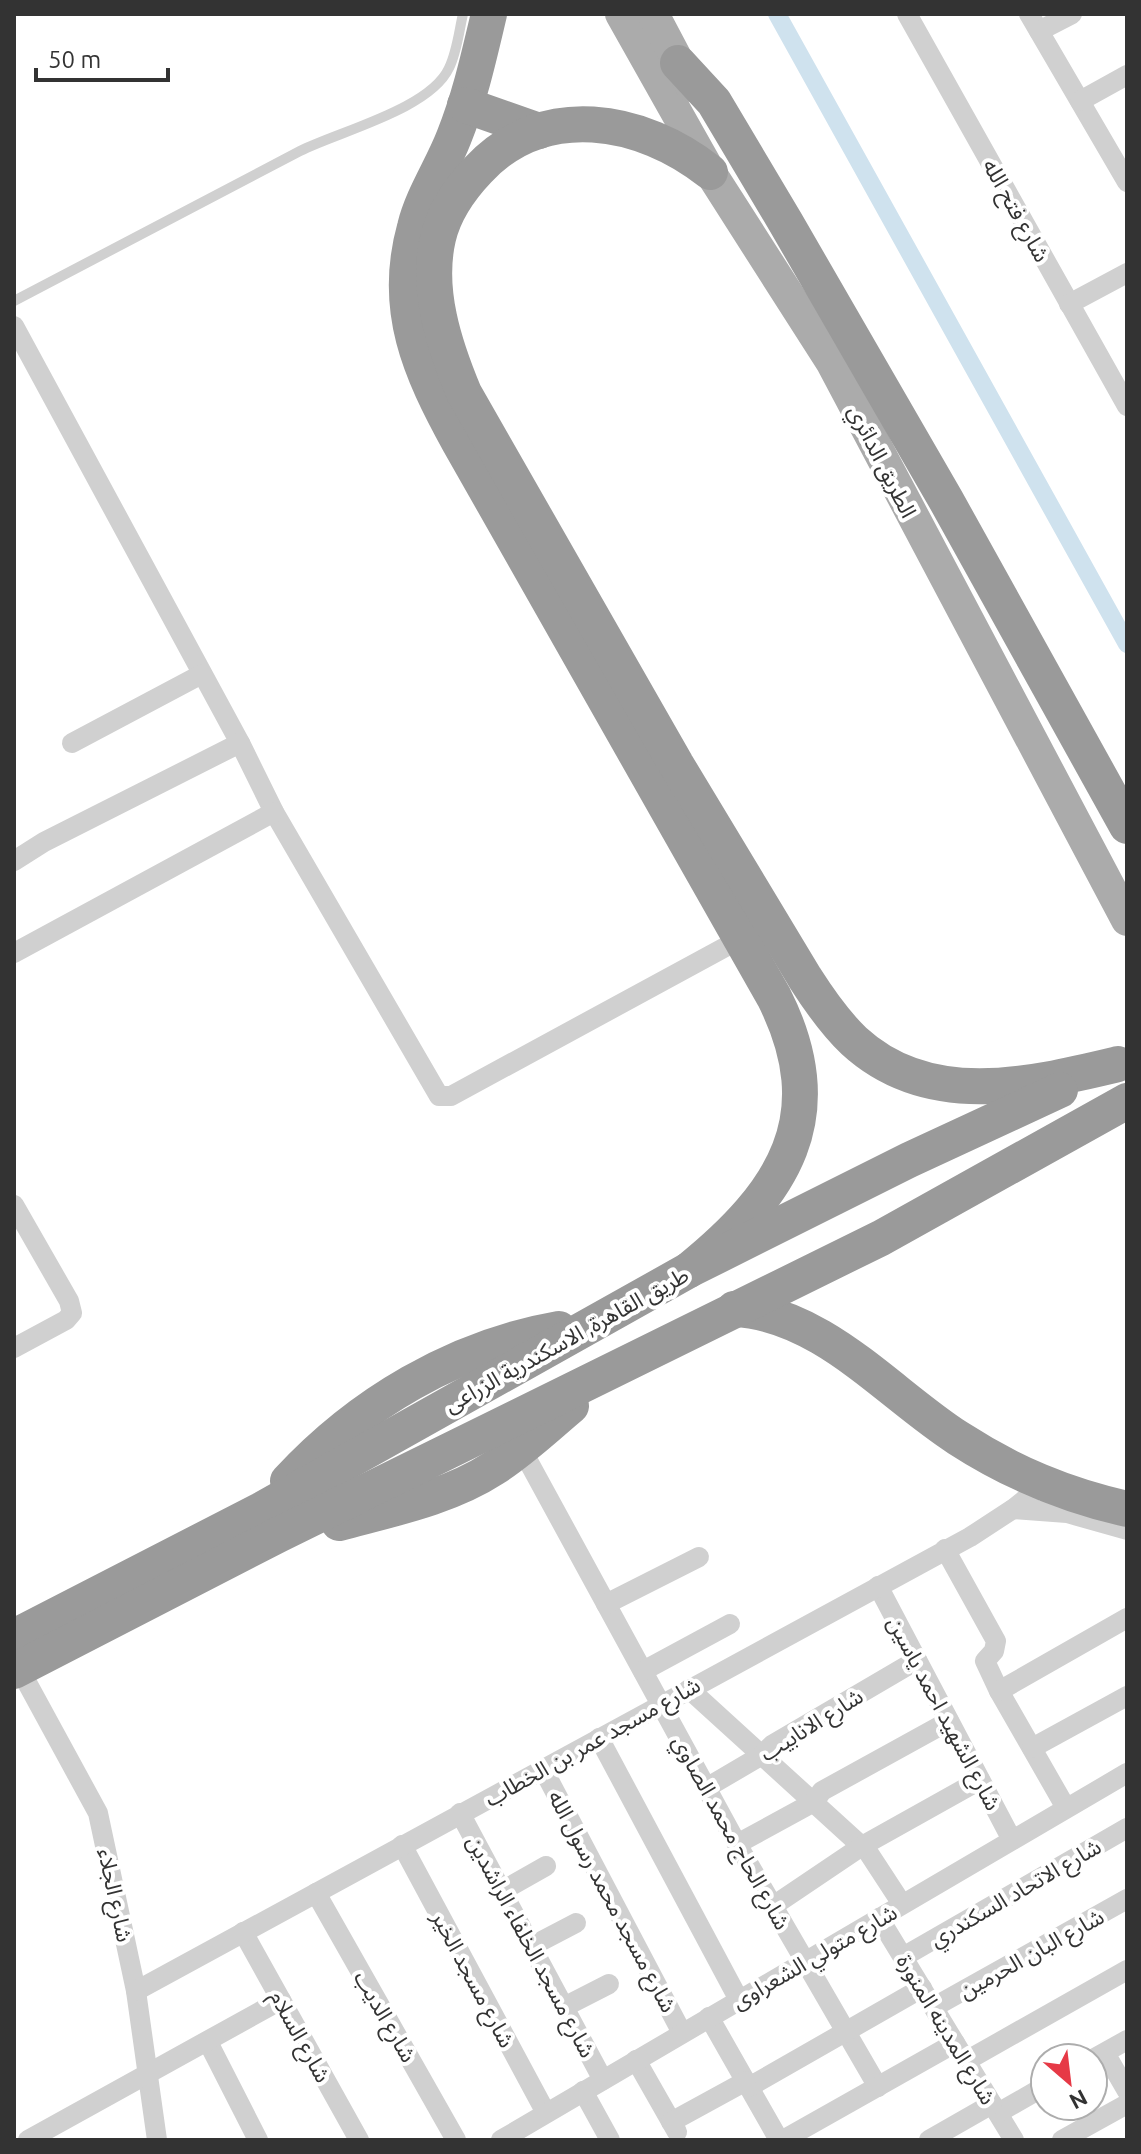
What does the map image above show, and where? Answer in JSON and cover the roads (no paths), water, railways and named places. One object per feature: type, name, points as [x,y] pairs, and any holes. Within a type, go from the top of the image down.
[{"type":"highway","points":[[489,14],[465,105],[415,227],[409,258],[407,290],[416,352],[427,382],[459,442],[663,771],[827,1012],[855,1042],[888,1065],[926,1080],[966,1088],[1044,1080],[1123,1062]]},
{"type":"highway","points":[[678,63],[714,102],[786,223],[946,500],[1127,826]]},
{"type":"highway","points":[[465,105],[539,131]]},
{"type":"highway","points":[[689,1270],[741,1224],[782,1167],[795,1134],[801,1099],[799,1063],[790,1029],[742,938],[663,771],[451,363],[436,300],[435,268],[438,238],[449,209],[465,183],[486,161],[511,143],[539,131],[594,123],[631,129],[680,150],[710,172]]},
{"type":"highway","name":"طريق القاهرة, الاسكندرية الزراعى","points":[[270,1522],[330,1439],[411,1382],[501,1343],[548,1330],[596,1322],[689,1270],[921,1154],[1123,1062]]},
{"type":"highway","name":"طريق القاهرة, الاسكندرية الزراعى","points":[[16,1659],[270,1522],[615,1368],[881,1238],[1127,1101]]},
{"type":"highway","points":[[734,1309],[757,1310],[781,1317],[827,1342],[869,1369],[959,1438],[1010,1469],[1043,1485],[1127,1509]]},
{"type":"highway","points":[[270,1522],[327,1527],[436,1496],[494,1468],[615,1368]]},
{"type":"main road","name":"الطريق الدائري","points":[[621,14],[710,172],[832,363],[947,559],[1127,920]]},
{"type":"main road","name":"الطريق الدائري","points":[[653,14],[947,559],[1127,879]]},
{"type":"street","name":"شارع فتح الله","points":[[907,14],[1127,406]]},
{"type":"street","points":[[1072,14],[1034,23],[1125,175]]},
{"type":"street","points":[[1080,101],[1127,75]]},
{"type":"street","points":[[1069,304],[1127,273]]},
{"type":"street","points":[[14,326],[240,743],[274,812],[436,1093],[442,1098],[451,1096],[742,938]]},
{"type":"street","points":[[72,743],[202,674]]},
{"type":"street","points":[[14,861],[44,842],[240,743]]},
{"type":"street","points":[[14,953],[274,812]]},
{"type":"street","points":[[14,1205],[69,1301],[72,1313],[66,1320],[14,1348]]},
{"type":"street","name":"شارع الحاج محمد الصاوي","points":[[521,1448],[737,1844],[878,2087]]},
{"type":"street","name":"شارع مسجد عمر بن الخطاب","points":[[136,1991],[945,1549],[1013,1509],[1043,1485]]},
{"type":"street","points":[[1013,1509],[1067,1513],[1127,1530]]},
{"type":"street","points":[[945,1549],[996,1641],[994,1651],[985,1661],[999,1691],[1066,1808]]},
{"type":"street","points":[[606,1604],[699,1557]]},
{"type":"street","name":"شارع الشهيد احمد ياسين","points":[[878,1586],[1012,1840]]},
{"type":"street","points":[[999,1691],[1127,1618]]},
{"type":"street","points":[[643,1671],[730,1624]]},
{"type":"street","name":"شارع الجلاء","points":[[16,1659],[98,1813],[136,1991],[157,2140]]},
{"type":"street","name":"شارع الانابيب","points":[[706,1788],[762,1755],[772,1745],[917,1660]]},
{"type":"street","points":[[689,1689],[862,1846],[877,1863],[902,1904]]},
{"type":"street","points":[[1032,1748],[1127,1696]]},
{"type":"street","points":[[737,1844],[814,1802],[822,1791],[949,1721]]},
{"type":"street","points":[[599,1738],[739,2000]]},
{"type":"street","name":"شارع مسجد محمد رسول الله","points":[[543,1769],[682,2033]]},
{"type":"street","name":"شارع متولي الشعراوى","points":[[512,2137],[583,2091],[1127,1773]]},
{"type":"street","points":[[773,1906],[862,1846],[980,1780]]},
{"type":"street","name":"شارع مسجد الخلفاء الراشدين","points":[[460,1813],[603,2080]]},
{"type":"street","points":[[1122,1831],[1127,1853]]},
{"type":"street","name":"شارع الاتحاد السكندري","points":[[903,1957],[1122,1831]]},
{"type":"street","name":"شارع مسجد الخير","points":[[402,1845],[546,2113]]},
{"type":"street","points":[[502,1891],[546,1866]]},
{"type":"street","name":"شارع الديب","points":[[316,1893],[456,2140]]},
{"type":"street","name":"شارع البان الحرمين","points":[[934,2007],[1127,1899]]},
{"type":"street","name":"شارع المدينه المنورة","points":[[879,1918],[1014,2140]]},
{"type":"street","points":[[532,1946],[576,1923]]},
{"type":"street","name":"شارع السلام","points":[[243,1932],[359,2140]]},
{"type":"street","points":[[709,2017],[781,2140],[878,2087],[960,2052],[1127,1970]]},
{"type":"street","points":[[564,2007],[609,1984]]},
{"type":"street","points":[[636,2060],[674,2127],[922,1988]]},
{"type":"street","points":[[37,2138],[281,2000]]},
{"type":"street","points":[[1109,2050],[1127,2040]]},
{"type":"street","points":[[208,2042],[258,2140]]},
{"type":"street","points":[[1109,2068],[1127,2091]]},
{"type":"street","points":[[583,2091],[610,2140]]},
{"type":"street","points":[[929,2140],[1029,2093]]},
{"type":"street","points":[[1062,2140],[1127,2104]]},
{"type":"lane","points":[[14,301],[332,135],[398,111],[435,87],[449,68],[463,14]]},
{"type":"waterway","points":[[777,14],[1127,644]]}]
